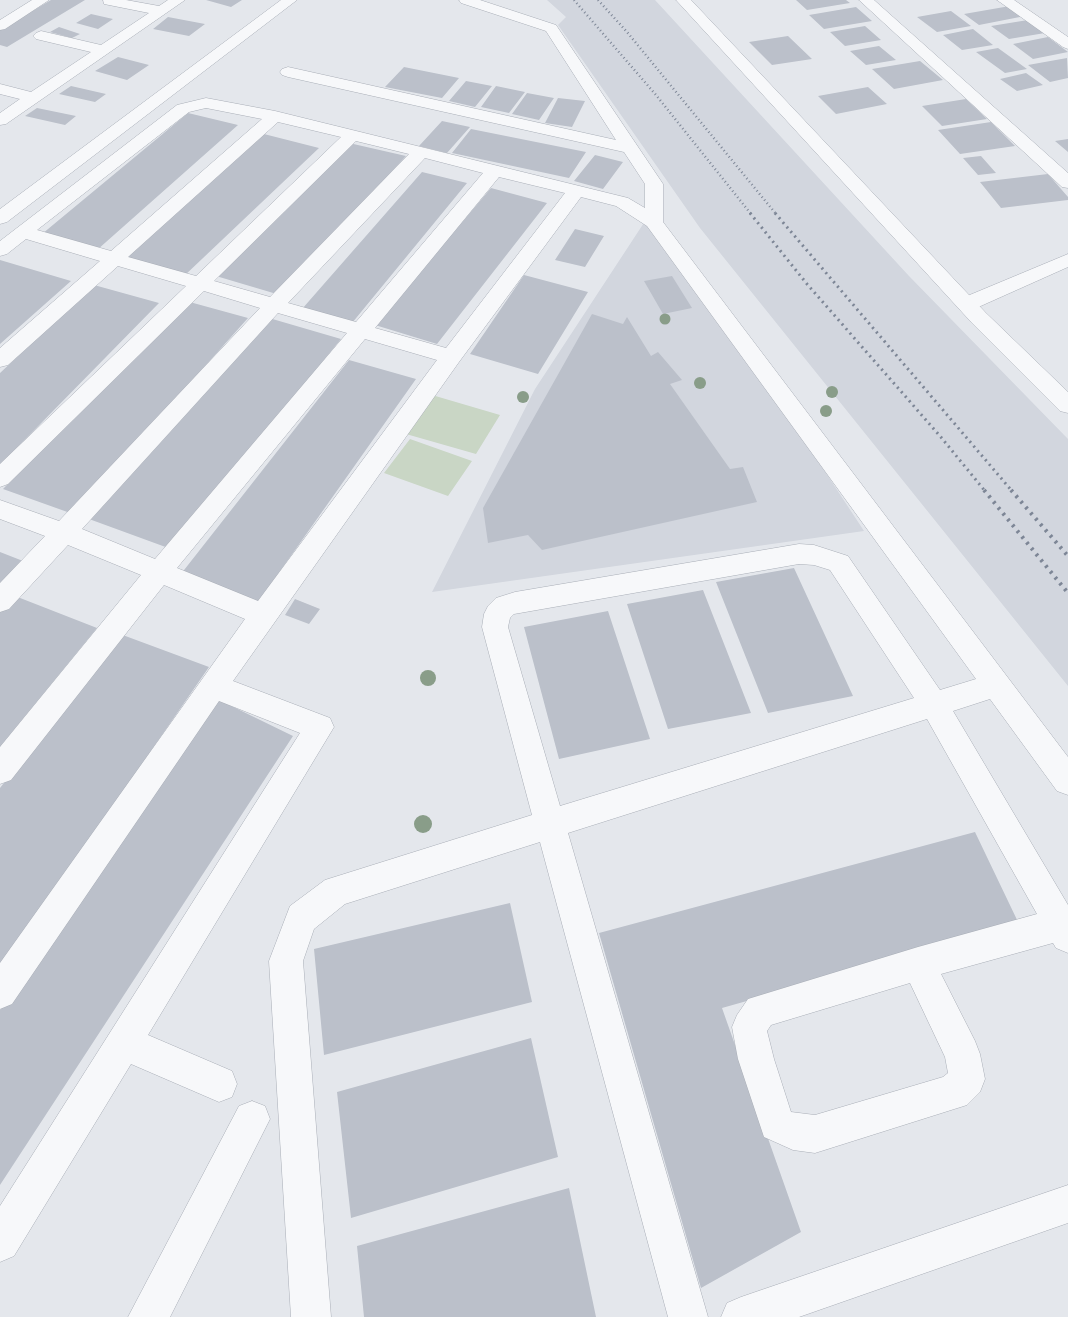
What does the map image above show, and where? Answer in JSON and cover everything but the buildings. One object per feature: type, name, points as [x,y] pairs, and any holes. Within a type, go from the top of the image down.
[{"type":"street","points":[[0,26],[42,0]]},
{"type":"street","points":[[0,120],[178,0]]},
{"type":"street","points":[[0,218],[290,0]]},
{"type":"street","points":[[466,0],[551,28],[654,184],[654,222]]},
{"type":"street","points":[[683,0],[967,304],[1063,397]]},
{"type":"street","points":[[866,0],[1068,183]]},
{"type":"street","points":[[1004,0],[1068,44]]},
{"type":"street","points":[[109,1],[160,11]]},
{"type":"street","points":[[40,36],[102,50]]},
{"type":"street","points":[[288,72],[630,148]]},
{"type":"street","points":[[0,89],[33,97]]},
{"type":"street","points":[[0,250],[183,108],[206,103],[275,116],[622,202],[654,222],[1068,781]]},
{"type":"street","points":[[0,360],[275,116]]},
{"type":"street","points":[[0,478],[353,135]]},
{"type":"street","points":[[0,601],[274,305],[421,152]]},
{"type":"street","points":[[0,770],[159,572],[362,331],[494,170]]},
{"type":"street","points":[[0,992],[263,616],[451,357],[576,191]]},
{"type":"street","points":[[23,232],[451,357]]},
{"type":"street","points":[[967,304],[1068,260]]},
{"type":"street","points":[[0,509],[63,532],[263,616]]},
{"type":"street","points":[[688,1317],[495,627],[497,614],[505,606],[515,603],[799,554],[814,555],[839,563],[934,704],[1065,930],[918,964],[760,1011],[749,1027],[756,1060],[777,1124],[793,1132],[815,1134],[954,1092],[967,1079],[962,1054],[918,964]]},
{"type":"street","points":[[311,1317],[286,961],[302,918],[336,891],[998,684]]},
{"type":"street","points":[[0,1242],[320,727],[214,686]]},
{"type":"street","points":[[124,1043],[219,1084]]},
{"type":"street","points":[[148,1317],[252,1119]]},
{"type":"street","points":[[741,1317],[1068,1204]]},
{"type":"shaded area","points":[[547,0],[655,0],[909,276],[1068,439],[1068,686],[700,228],[558,25],[566,17]]},
{"type":"shaded area","points":[[653,209],[864,531],[432,592],[535,389]]},
{"type":"green space","points":[[432,395],[500,415],[476,454],[406,434]]},
{"type":"green space","points":[[410,439],[472,461],[448,496],[384,473]]},
{"type":"railway","points":[[574,0],[656,95],[751,214]]},
{"type":"railway","points":[[598,0],[627,32],[776,214]]},
{"type":"railway","points":[[750,213],[807,284],[940,436],[985,491]]},
{"type":"railway","points":[[775,213],[1012,491]]},
{"type":"railway","points":[[984,490],[1068,593]]},
{"type":"railway","points":[[1011,490],[1068,556]]}]
